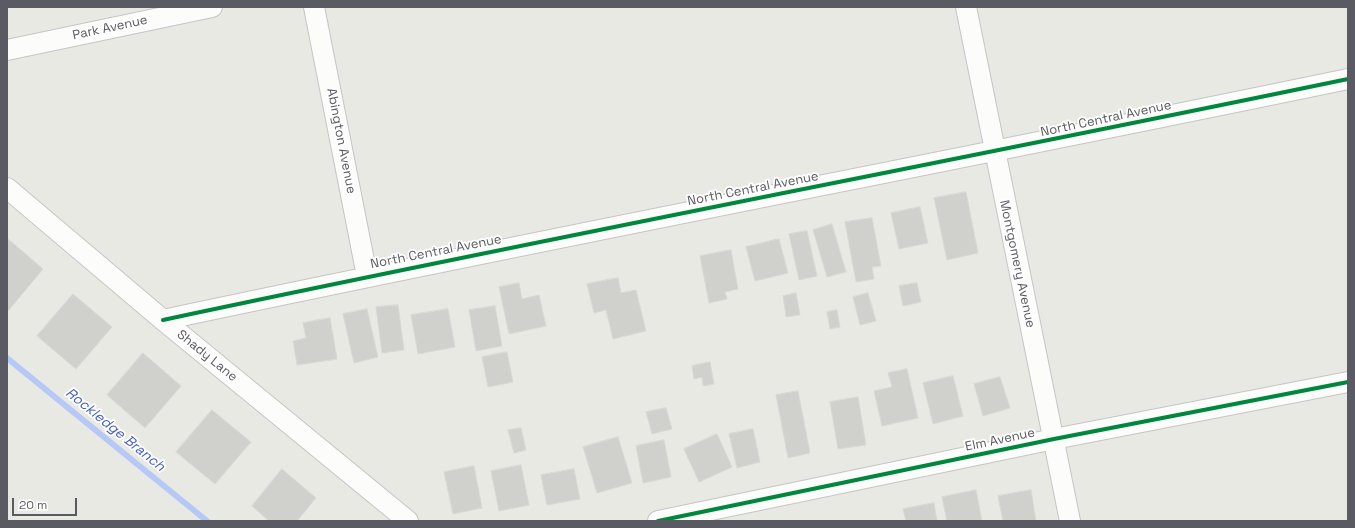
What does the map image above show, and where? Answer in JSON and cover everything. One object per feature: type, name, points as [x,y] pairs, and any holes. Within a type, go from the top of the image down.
[{"type":"street","name":"Park Avenue","points":[[7,50],[212,7]]},
{"type":"street","name":"Abington Avenue","points":[[314,7],[368,276]]},
{"type":"street","name":"Montgomery Avenue","points":[[966,7],[994,152],[1070,521]]},
{"type":"street","name":"North Central Avenue","points":[[163,320],[368,276],[994,152],[1348,79]]},
{"type":"street","name":"Shady Lane","points":[[7,188],[163,320],[408,521]]},
{"type":"street","name":"Elm Avenue","points":[[658,521],[1054,439],[1348,382]]},
{"type":"building","points":[[966,192],[978,253],[947,260],[934,198]]},
{"type":"building","points":[[920,207],[928,243],[899,249],[891,213]]},
{"type":"building","points":[[872,218],[881,266],[872,267],[874,279],[856,282],[845,222]]},
{"type":"building","points":[[832,224],[846,272],[827,277],[813,230]]},
{"type":"building","points":[[807,231],[817,276],[799,280],[789,234]]},
{"type":"building","points":[[7,238],[43,269],[8,311],[7,310]]},
{"type":"building","points":[[779,239],[788,273],[755,281],[746,247]]},
{"type":"building","points":[[731,250],[738,289],[725,292],[727,299],[709,303],[700,256]]},
{"type":"building","points":[[618,278],[621,293],[636,290],[646,331],[613,339],[606,310],[594,313],[587,284]]},
{"type":"building","points":[[519,283],[522,299],[539,295],[546,326],[509,334],[499,287]]},
{"type":"building","points":[[917,283],[921,302],[903,306],[899,286]]},
{"type":"building","points":[[796,293],[800,315],[786,317],[783,296]]},
{"type":"building","points":[[868,293],[876,321],[860,325],[853,297]]},
{"type":"building","points":[[73,294],[112,327],[76,369],[37,336]]},
{"type":"building","points":[[398,305],[404,350],[382,353],[376,307]]},
{"type":"building","points":[[495,306],[502,346],[476,351],[469,310]]},
{"type":"building","points":[[367,309],[378,357],[354,363],[343,314]]},
{"type":"building","points":[[448,309],[455,347],[418,354],[411,315]]},
{"type":"building","points":[[837,310],[840,327],[830,329],[827,312]]},
{"type":"building","points":[[330,318],[337,359],[297,365],[293,341],[306,338],[303,323]]},
{"type":"building","points":[[507,352],[513,382],[488,387],[482,357]]},
{"type":"building","points":[[143,353],[181,386],[145,428],[107,395]]},
{"type":"building","points":[[710,362],[714,384],[703,386],[702,377],[694,379],[692,366]]},
{"type":"building","points":[[907,369],[918,418],[882,426],[874,391],[892,387],[888,373]]},
{"type":"building","points":[[953,376],[963,416],[933,424],[923,383]]},
{"type":"building","points":[[1000,377],[1010,408],[983,416],[974,384]]},
{"type":"building","points":[[798,391],[810,453],[788,458],[776,395]]},
{"type":"building","points":[[858,397],[866,445],[838,449],[830,402]]},
{"type":"building","points":[[666,408],[672,429],[652,434],[646,412]]},
{"type":"building","points":[[212,410],[251,442],[215,484],[176,452]]},
{"type":"building","points":[[521,428],[526,450],[514,453],[508,430]]},
{"type":"building","points":[[753,429],[760,462],[737,468],[729,434]]},
{"type":"building","points":[[717,434],[732,467],[699,482],[684,449]]},
{"type":"building","points":[[618,437],[632,483],[597,493],[583,447]]},
{"type":"building","points":[[664,440],[671,477],[643,483],[636,446]]},
{"type":"building","points":[[521,465],[529,505],[499,511],[491,471]]},
{"type":"building","points":[[474,466],[482,508],[453,514],[444,472]]},
{"type":"building","points":[[282,469],[316,498],[297,521],[269,521],[252,506]]},
{"type":"building","points":[[574,469],[580,499],[547,505],[541,475]]},
{"type":"building","points":[[976,490],[982,521],[947,521],[942,497]]},
{"type":"building","points":[[1031,490],[1036,521],[1003,521],[998,496]]},
{"type":"building","points":[[934,503],[937,521],[906,521],[903,509]]},
{"type":"waterway","name":"Rockledge Branch","points":[[7,358],[207,521]]},
{"type":"cycle path","points":[[163,320],[459,258],[1348,79]]},
{"type":"cycle path","points":[[658,521],[1054,439],[1348,382]]}]
